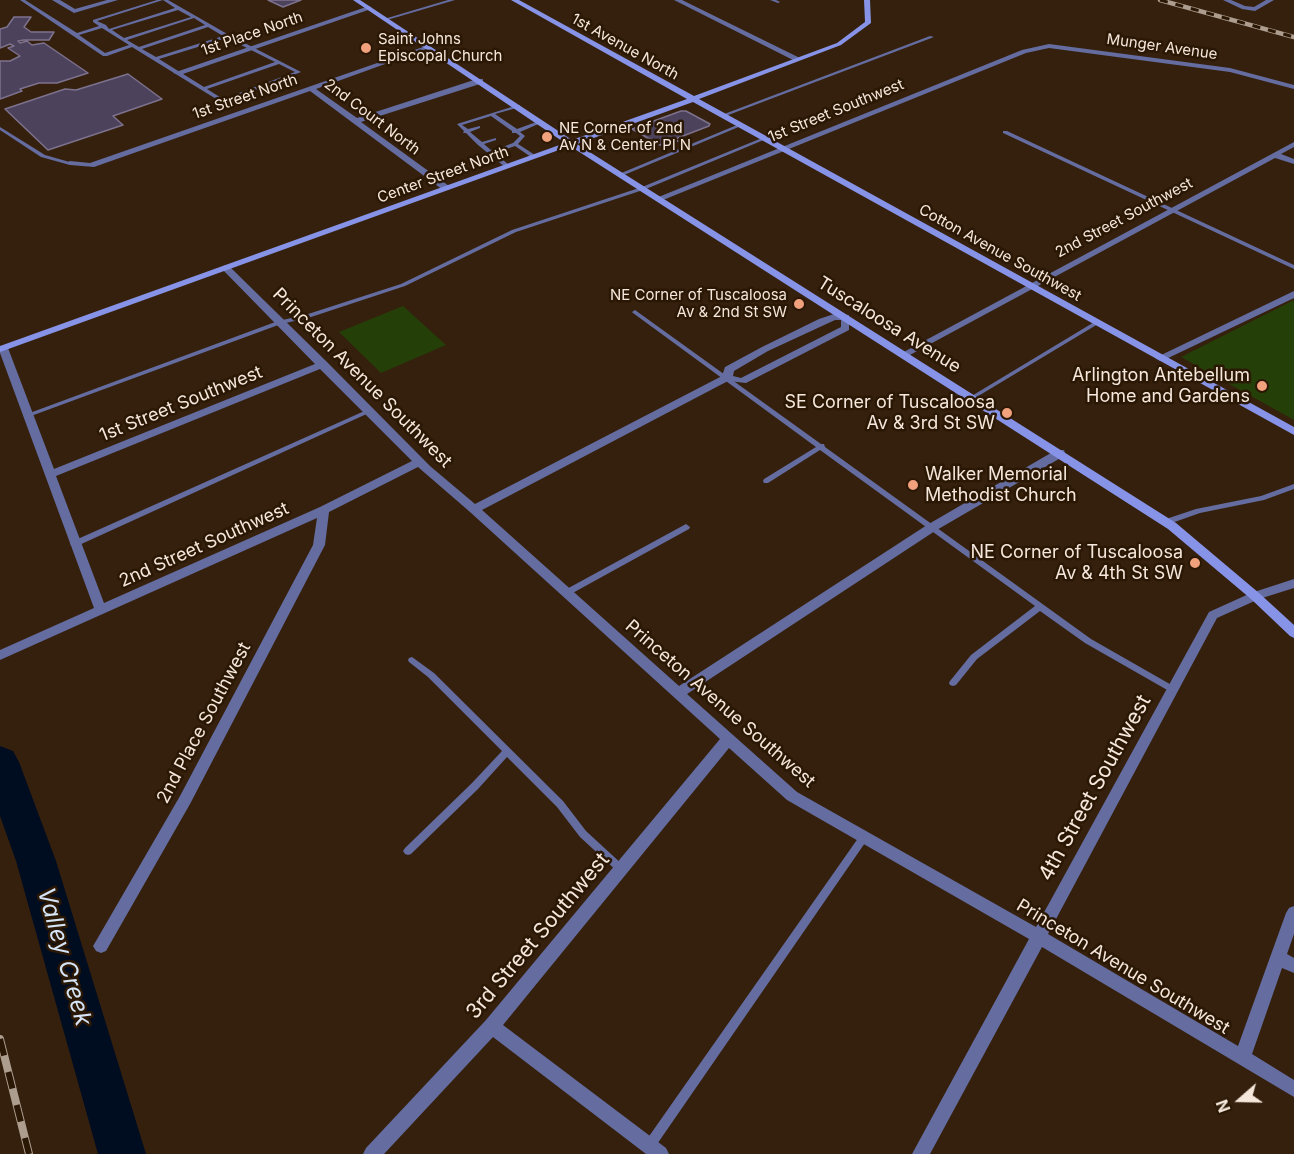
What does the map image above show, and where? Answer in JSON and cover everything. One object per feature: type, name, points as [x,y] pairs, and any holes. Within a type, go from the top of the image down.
[{"type":"street","points":[[56,0],[74,11],[115,0]]},
{"type":"street","name":"Tuscaloosa Avenue","points":[[356,0],[571,143],[1166,522],[1255,596],[1294,633]]},
{"type":"street","name":"1st Avenue North","points":[[514,0],[692,100]]},
{"type":"street","points":[[677,0],[798,59]]},
{"type":"street","name":"Center Street North","points":[[1,348],[692,100],[839,44],[868,23],[867,0]]},
{"type":"street","points":[[1226,0],[1244,8],[1256,9],[1271,0]]},
{"type":"street","name":"1st Place North","points":[[177,73],[369,8]]},
{"type":"street","name":"Munger Avenue","points":[[1024,51],[1049,46],[1072,48],[1230,70],[1294,87]]},
{"type":"street","name":"1st Street North","points":[[70,163],[91,165],[428,47]]},
{"type":"street","name":"1st Street Southwest","points":[[660,198],[1024,51]]},
{"type":"street","points":[[356,122],[480,81]]},
{"type":"street","name":"2nd Court North","points":[[311,88],[446,188]]},
{"type":"street","name":"Cotton Avenue Southwest","points":[[692,100],[1294,432]]},
{"type":"street","name":"2nd Street Southwest","points":[[905,354],[1294,144]]},
{"type":"street","points":[[1275,155],[1294,162]]},
{"type":"street","name":"Princeton Avenue Southwest","points":[[226,268],[420,462],[792,796],[1038,936],[1294,1089]]},
{"type":"street","points":[[1160,358],[1294,294]]},
{"type":"street","points":[[474,509],[727,378],[742,381],[846,328],[846,317],[834,316],[765,349],[729,369],[727,378]]},
{"type":"street","points":[[1,348],[29,415],[74,544],[101,611]]},
{"type":"street","name":"1st Street Southwest","points":[[51,474],[323,364]]},
{"type":"street","points":[[678,693],[931,528],[1060,453]]},
{"type":"street","name":"2nd Street Southwest","points":[[0,655],[324,510],[420,462]]},
{"type":"street","name":"2nd Place Southwest","points":[[101,946],[184,800],[319,545],[324,510]]},
{"type":"street","name":"4th Street Southwest","points":[[921,1154],[1213,615],[1255,596],[1294,583]]},
{"type":"street","name":"3rd Street Southwest","points":[[372,1154],[492,1026],[729,738]]},
{"type":"street","points":[[1242,1058],[1294,912]]},
{"type":"street","points":[[1278,958],[1294,966]]},
{"type":"street","points":[[492,1026],[654,1150]]},
{"type":"lane","points":[[22,0],[105,55],[209,25]]},
{"type":"lane","points":[[163,0],[227,36],[299,72],[223,101],[94,21],[163,0]]},
{"type":"lane","points":[[386,19],[453,0]]},
{"type":"lane","points":[[76,35],[179,8]]},
{"type":"lane","points":[[124,39],[194,17]]},
{"type":"lane","points":[[155,59],[227,36]]},
{"type":"lane","points":[[721,116],[932,38]]},
{"type":"lane","points":[[204,89],[279,62]]},
{"type":"lane","points":[[507,166],[465,132],[459,124],[518,106]]},
{"type":"lane","points":[[491,153],[515,144],[523,136],[514,132],[493,115]]},
{"type":"lane","points":[[514,132],[541,122]]},
{"type":"lane","points":[[622,174],[739,126]]},
{"type":"lane","points":[[465,132],[478,127]]},
{"type":"lane","points":[[0,128],[43,156],[70,163]]},
{"type":"lane","points":[[1005,132],[1294,267]]},
{"type":"lane","points":[[480,144],[494,139]]},
{"type":"lane","points":[[29,415],[280,322],[306,317],[403,285],[514,231],[644,188],[764,140]]},
{"type":"lane","points":[[515,144],[533,156]]},
{"type":"lane","points":[[635,312],[1088,641],[1172,689]]},
{"type":"lane","points":[[973,397],[1096,323]]},
{"type":"lane","points":[[74,544],[369,411]]},
{"type":"lane","points":[[765,481],[822,446]]},
{"type":"lane","points":[[1166,522],[1199,511],[1262,498],[1294,486]]},
{"type":"lane","points":[[566,593],[686,527]]},
{"type":"lane","points":[[953,683],[974,657],[1041,606]]},
{"type":"lane","points":[[412,660],[431,675],[560,804],[583,834],[621,869]]},
{"type":"lane","points":[[408,851],[475,786],[506,752]]},
{"type":"lane","points":[[654,1150],[864,837]]},
{"type":"green space","name":"Arlington Antebellum Home and Gardens","points":[[1294,300],[1294,420],[1181,357]]},
{"type":"green space","points":[[403,306],[446,345],[381,373],[339,332]]},
{"type":"building","points":[[268,0],[301,0],[283,7]]},
{"type":"building","points":[[14,17],[31,17],[24,27],[31,32],[54,32],[49,40],[18,41],[20,43],[27,41],[32,45],[44,43],[88,73],[57,83],[39,83],[0,99],[0,61],[10,61],[20,56],[8,48],[14,46],[10,44],[0,48],[0,29],[7,27]]},
{"type":"building","points":[[128,74],[162,99],[113,116],[123,125],[48,150],[5,109],[65,89],[76,90]]},
{"type":"building","points":[[686,111],[710,124],[675,139],[678,141],[668,145],[666,143],[660,145],[632,129]]},
{"type":"waterway","name":"Valley Creek","points":[[0,762],[36,861],[122,1154]]},
{"type":"railway","points":[[1160,0],[1294,37]]},
{"type":"railway","points":[[0,1039],[29,1154]]},
{"type":"place","name":"Saint Johns Episcopal Church","points":[[366,48]]},
{"type":"place","name":"NE Corner of 2nd Av N & Center Pl N","points":[[547,137]]},
{"type":"place","name":"NE Corner of Tuscaloosa Av & 2nd St SW","points":[[799,304]]},
{"type":"place","name":"Arlington Antebellum Home and Gardens","points":[[1262,386]]},
{"type":"place","name":"SE Corner of Tuscaloosa Av & 3rd St SW","points":[[1007,413]]},
{"type":"place","name":"Walker Memorial Methodist Church","points":[[913,485]]},
{"type":"place","name":"NE Corner of Tuscaloosa Av & 4th St SW","points":[[1195,563]]}]
